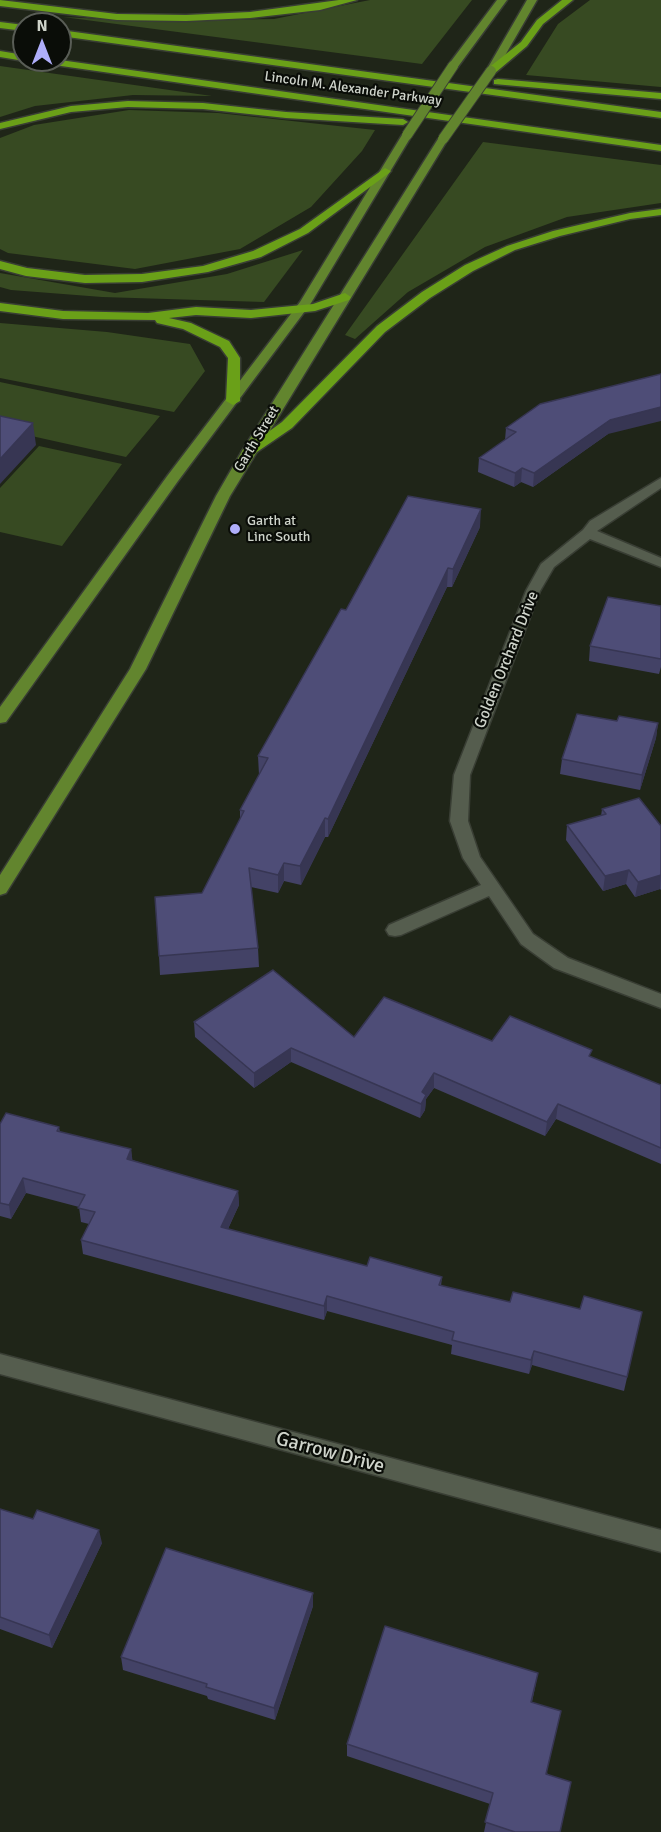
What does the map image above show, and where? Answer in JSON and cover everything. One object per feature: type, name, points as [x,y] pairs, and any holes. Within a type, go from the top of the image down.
[{"type":"highway","points":[[0,3],[117,17],[186,18],[250,15],[320,7],[352,0]]},
{"type":"highway","points":[[491,71],[524,44],[540,22],[568,0]]},
{"type":"highway","name":"Lincoln M. Alexander Parkway","points":[[72,35],[661,115]]},
{"type":"highway","name":"Lincoln M. Alexander Parkway","points":[[72,65],[661,148]]},
{"type":"highway","points":[[382,78],[464,78],[661,96]]},
{"type":"highway","points":[[0,126],[71,109],[128,104],[203,106],[286,115],[518,129]]},
{"type":"highway","points":[[0,265],[26,272],[85,279],[142,278],[204,268],[257,254],[304,231],[385,171]]},
{"type":"highway","points":[[249,451],[287,425],[381,329],[426,295],[469,268],[511,248],[557,232],[630,216],[661,212]]},
{"type":"highway","points":[[0,307],[63,315],[148,317],[196,311],[251,314],[301,309],[345,297]]},
{"type":"highway","points":[[148,317],[187,326],[225,344],[234,358],[233,401]]},
{"type":"main road","points":[[0,718],[159,497],[301,309],[406,135],[502,0]]},
{"type":"main road","name":"Garth Street","points":[[0,889],[138,669],[223,496],[249,451],[443,139],[491,71],[532,0]]},
{"type":"street","name":"Golden Orchard Drive","points":[[661,482],[595,524],[588,533],[549,564],[533,591],[462,775],[459,821],[472,858],[527,939],[561,963],[661,1001]]},
{"type":"street","points":[[588,533],[661,563]]},
{"type":"street","points":[[395,930],[493,887]]},
{"type":"street","name":"Garrow Drive","points":[[0,1364],[661,1541]]},
{"type":"green space","points":[[370,0],[472,0],[422,64],[72,17],[147,21],[274,19]]},
{"type":"green space","points":[[590,0],[661,0],[661,87],[526,75],[558,24]]},
{"type":"green space","points":[[0,66],[12,68],[12,72],[42,72],[212,96],[133,95],[35,106],[0,117]]},
{"type":"green space","points":[[129,110],[218,113],[375,130],[362,151],[311,207],[240,249],[135,269],[8,253],[0,249],[0,138],[34,125]]},
{"type":"green space","points":[[483,142],[661,165],[661,203],[567,217],[485,247],[408,292],[355,339],[345,335]]},
{"type":"green space","points":[[303,250],[264,302],[102,297],[11,290],[0,287],[0,273],[115,293],[227,274]]},
{"type":"green space","points":[[0,323],[107,332],[190,344],[205,371],[174,412],[0,378]]},
{"type":"green space","points":[[0,382],[160,416],[126,457],[0,429]]},
{"type":"green space","points":[[39,446],[122,464],[62,546],[0,532],[0,488]]},
{"type":"building","points":[[661,374],[661,407],[610,420],[534,473],[522,468],[515,473],[479,458],[516,432],[506,428],[540,404]]},
{"type":"building","points":[[0,416],[33,423],[0,459]]},
{"type":"building","points":[[408,496],[481,509],[453,569],[448,568],[328,819],[325,818],[300,866],[284,863],[278,875],[249,868],[258,948],[159,956],[155,897],[202,893],[244,811],[240,810],[268,758],[258,756],[341,609],[346,610]]},
{"type":"building","points":[[608,597],[661,606],[661,659],[590,646]]},
{"type":"building","points":[[577,714],[617,721],[619,716],[658,723],[642,775],[562,759]]},
{"type":"building","points":[[639,798],[661,826],[661,875],[638,882],[629,870],[605,876],[567,825],[606,814],[602,809]]},
{"type":"building","points":[[273,970],[354,1037],[384,997],[492,1041],[510,1016],[592,1050],[589,1056],[661,1085],[661,1148],[558,1104],[547,1122],[434,1073],[422,1092],[426,1095],[421,1104],[291,1048],[254,1073],[194,1022]]},
{"type":"building","points":[[6,1113],[59,1127],[57,1131],[131,1149],[127,1159],[238,1191],[221,1227],[367,1266],[370,1257],[442,1277],[439,1285],[510,1302],[513,1292],[580,1309],[584,1296],[642,1312],[627,1377],[534,1351],[531,1360],[452,1340],[454,1332],[327,1296],[324,1306],[81,1240],[95,1212],[78,1208],[85,1195],[23,1178],[9,1205],[0,1203],[0,1124]]},
{"type":"building","points":[[0,1509],[33,1519],[37,1510],[99,1530],[49,1635],[0,1617]]},
{"type":"building","points":[[166,1548],[313,1593],[274,1708],[121,1657]]},
{"type":"building","points":[[385,1626],[538,1673],[531,1702],[561,1711],[546,1774],[571,1782],[560,1832],[515,1832],[485,1822],[493,1793],[347,1744]]},
{"type":"place","name":"Garth at Linc South","points":[[235,529]]}]
